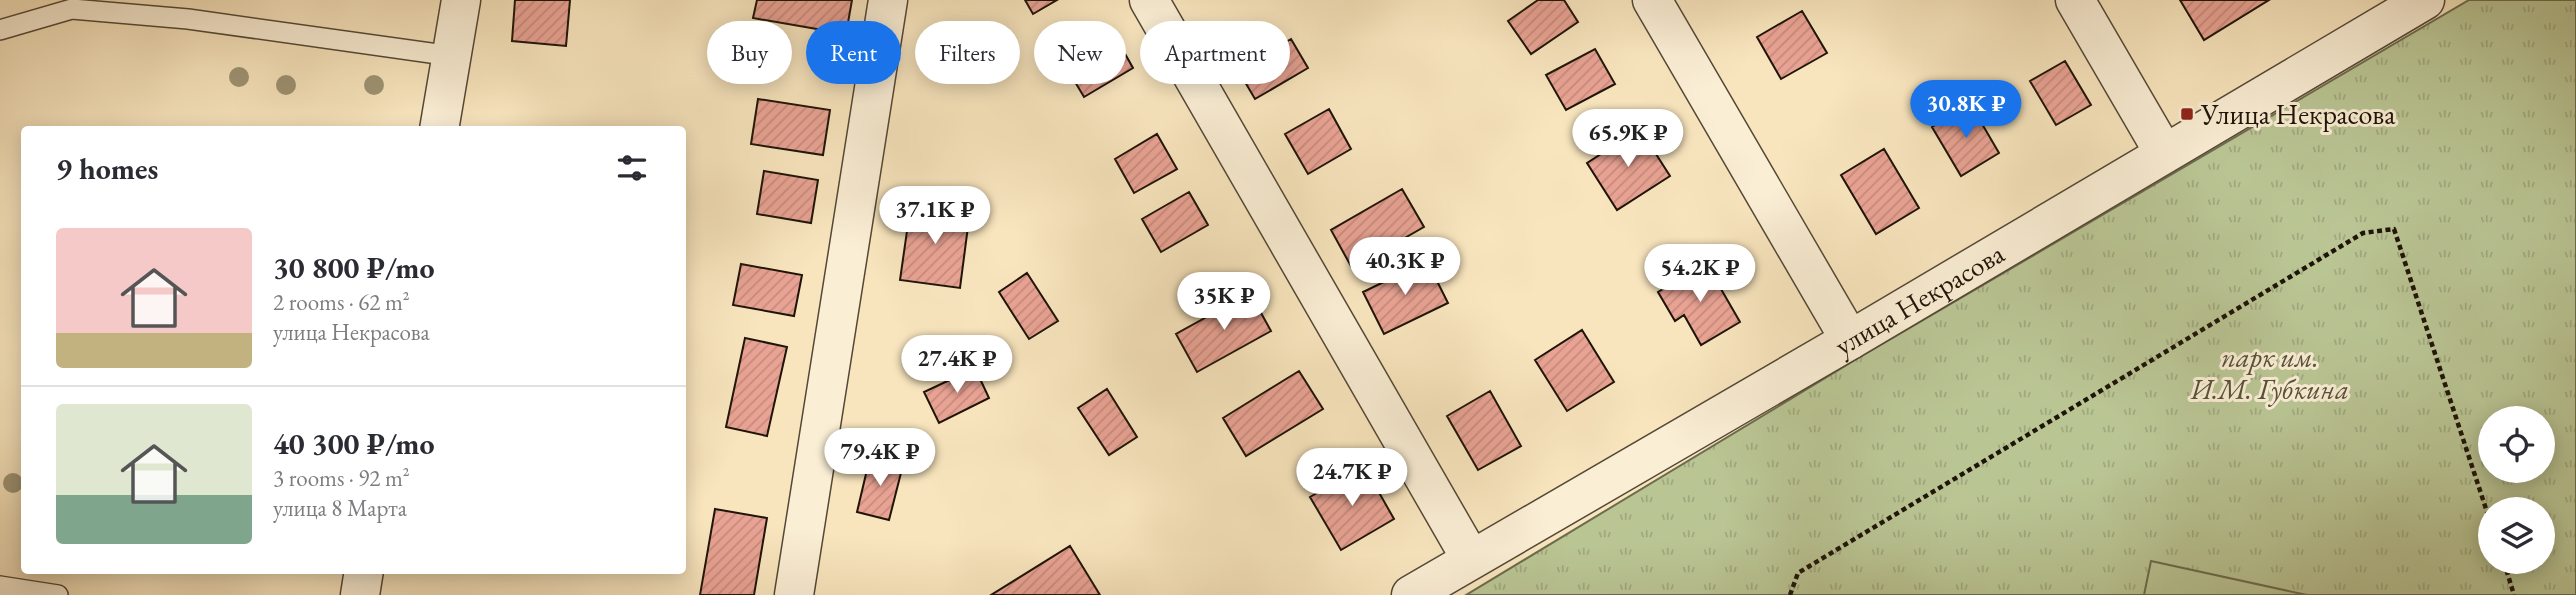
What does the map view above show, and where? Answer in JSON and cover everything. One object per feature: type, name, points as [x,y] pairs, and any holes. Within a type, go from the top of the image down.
[{"type":"street","points":[[440,126],[461,0]]},
{"type":"street","points":[[794,595],[888,0]]},
{"type":"street","points":[[1149,0],[1472,559]]},
{"type":"street","points":[[1652,0],[1850,340]]},
{"type":"street","points":[[2075,0],[2164,153]]},
{"type":"street","name":"улица Некрасова","points":[[1411,595],[1850,340],[2425,0]]},
{"type":"street","points":[[360,595],[363,574]]},
{"type":"lane","points":[[0,30],[72,9],[188,19],[452,56]]},
{"type":"lane","points":[[0,586],[58,595]]},
{"type":"path","points":[[1790,595],[1798,573],[2363,233],[2394,229],[2482,497]]},
{"type":"path","points":[[2508,574],[2514,595]]},
{"type":"green space","name":"парк им. И.М. Губкина","points":[[2469,0],[2576,0],[2576,595],[1466,595],[1855,360]]},
{"type":"green space","points":[[2151,561],[2307,595],[2144,595]]},
{"type":"building","points":[[515,0],[570,0],[566,46],[512,41]]},
{"type":"building","points":[[757,0],[852,0],[848,21],[806,21],[806,27],[792,25],[792,21],[753,18]]},
{"type":"building","points":[[1025,0],[1057,0],[1033,14]]},
{"type":"building","points":[[1538,0],[1564,0],[1578,22],[1531,54],[1508,21]]},
{"type":"building","points":[[2180,0],[2269,0],[2204,40]]},
{"type":"building","points":[[1802,11],[1827,53],[1781,79],[1757,37]]},
{"type":"building","points":[[1290,40],[1308,68],[1290,79]]},
{"type":"building","points":[[1595,49],[1615,84],[1566,110],[1546,75]]},
{"type":"building","points":[[1126,56],[1133,68],[1126,72]]},
{"type":"building","points":[[2065,61],[2091,105],[2056,125],[2030,81]]},
{"type":"building","points":[[1076,84],[1106,84],[1084,97]]},
{"type":"building","points":[[1246,84],[1281,84],[1255,99]]},
{"type":"building","points":[[758,99],[830,110],[823,155],[751,144]]},
{"type":"building","points":[[1971,105],[1999,153],[1961,176],[1932,127]]},
{"type":"building","points":[[1329,109],[1351,149],[1308,174],[1285,134]]},
{"type":"building","points":[[1640,129],[1670,176],[1617,210],[1587,163]]},
{"type":"building","points":[[1157,134],[1177,169],[1134,193],[1115,159]]},
{"type":"building","points":[[1884,149],[1919,208],[1876,234],[1841,175]]},
{"type":"building","points":[[764,171],[818,180],[811,223],[757,214]]},
{"type":"building","points":[[1402,189],[1424,227],[1352,268],[1331,230]]},
{"type":"building","points":[[1189,192],[1208,225],[1161,252],[1142,219]]},
{"type":"building","points":[[911,203],[970,211],[960,288],[900,280]]},
{"type":"building","points":[[1427,261],[1448,303],[1384,334],[1363,292]]},
{"type":"building","points":[[1706,263],[1740,322],[1701,345],[1684,315],[1675,321],[1658,292]]},
{"type":"building","points":[[741,264],[802,275],[794,316],[733,305]]},
{"type":"building","points":[[1027,273],[1058,321],[1029,339],[999,292]]},
{"type":"building","points":[[1250,293],[1271,331],[1197,372],[1176,334]]},
{"type":"building","points":[[1582,330],[1614,382],[1567,411],[1535,360]]},
{"type":"building","points":[[745,338],[787,347],[767,436],[726,427]]},
{"type":"building","points":[[975,368],[989,398],[939,423],[924,392]]},
{"type":"building","points":[[1299,371],[1323,409],[1246,456],[1223,418]]},
{"type":"building","points":[[1107,389],[1137,437],[1109,455],[1078,408]]},
{"type":"building","points":[[1490,391],[1521,446],[1478,470],[1447,416]]},
{"type":"building","points":[[870,457],[903,465],[889,520],[857,512]]},
{"type":"building","points":[[1364,466],[1394,519],[1341,550],[1310,497]]},
{"type":"building","points":[[715,509],[767,518],[754,595],[700,595]]},
{"type":"building","points":[[1070,546],[1100,595],[991,595]]},
{"type":"place","name":"Улица Некрасова","points":[[2187,114]]}]
